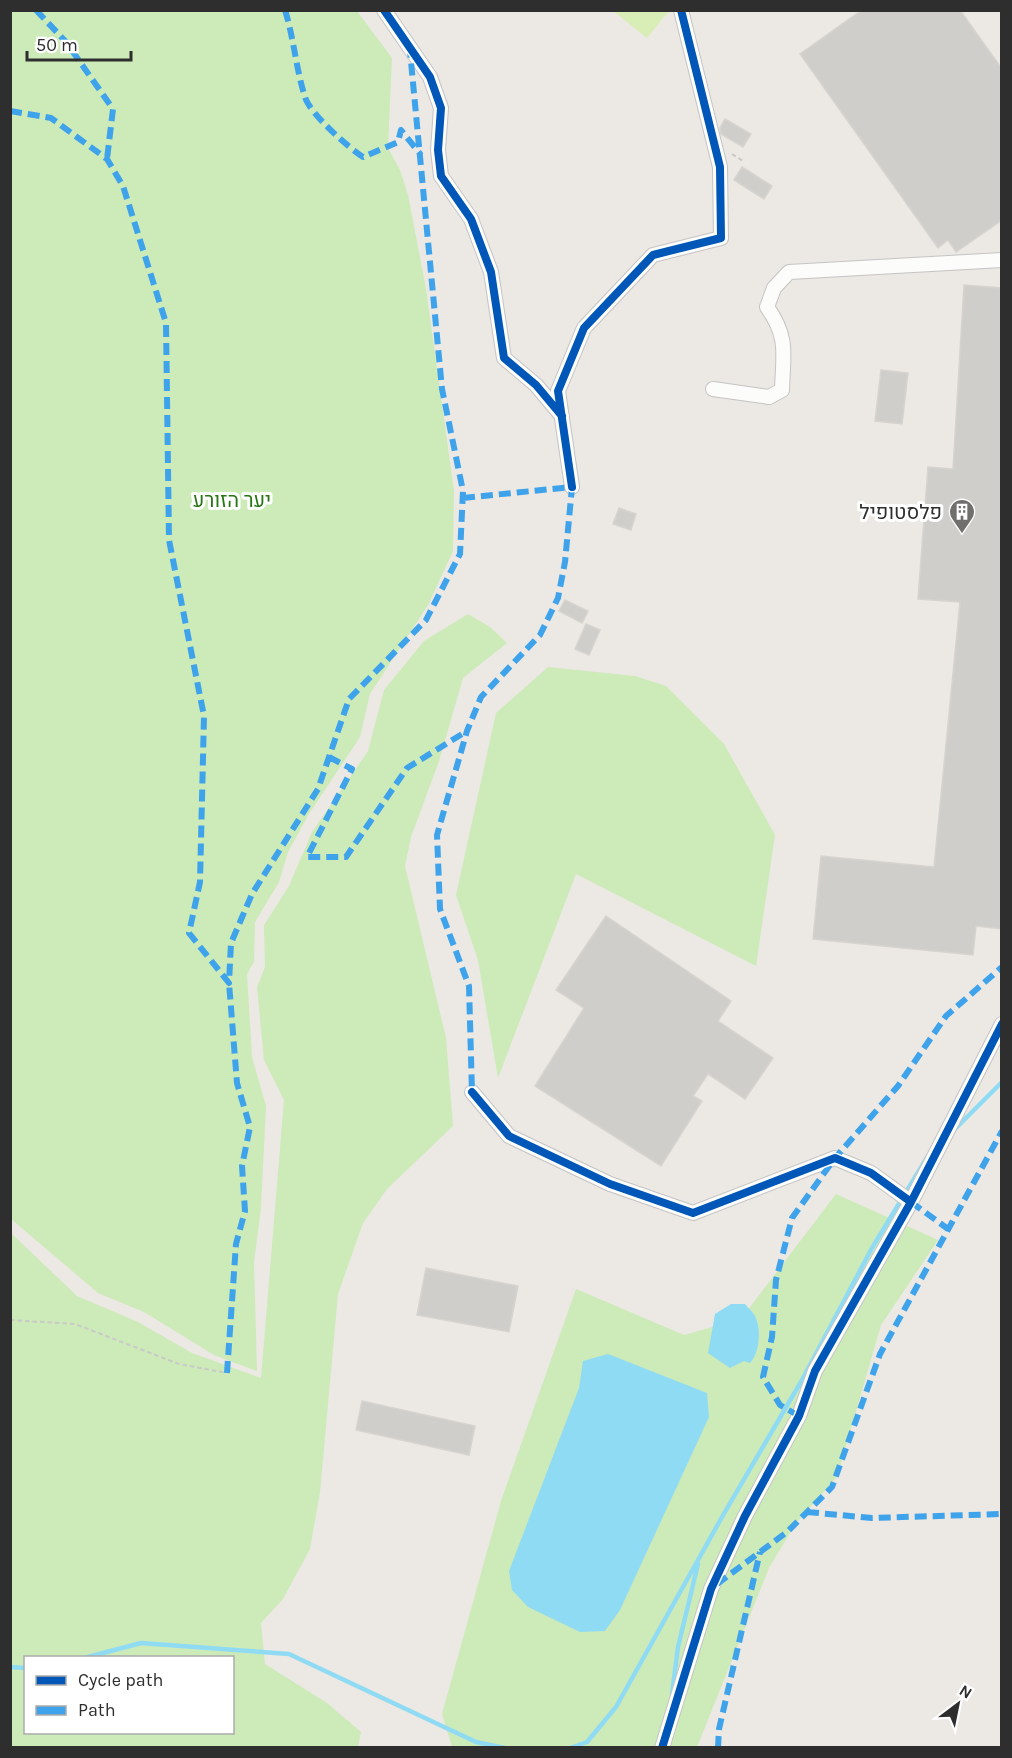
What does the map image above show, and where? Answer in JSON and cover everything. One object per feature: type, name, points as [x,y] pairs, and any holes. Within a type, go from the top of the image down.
[{"type":"street","points":[[384,10],[430,77],[441,108],[438,150],[441,176],[471,219],[491,272],[504,358],[536,385],[562,416]]},
{"type":"street","points":[[572,487],[558,391],[584,328],[653,255],[721,238],[720,167],[681,10]]},
{"type":"street","points":[[712,389],[769,397],[782,390],[783,339],[780,326],[767,307],[774,288],[789,272],[1002,260]]},
{"type":"street","points":[[662,1748],[711,1589],[745,1516],[799,1416],[815,1371],[911,1202],[1002,1024]]},
{"type":"street","points":[[472,1092],[509,1136],[610,1184],[693,1213],[835,1158],[871,1173],[911,1202]]},
{"type":"path","points":[[10,1320],[75,1324],[179,1364],[227,1373]]},
{"type":"green space","points":[[669,10],[647,38],[613,11]]},
{"type":"green space","name":"יער הזורע","points":[[10,11],[357,11],[392,58],[388,148],[400,170],[408,195],[426,289],[454,491],[453,551],[428,605],[370,694],[360,737],[309,814],[288,852],[279,882],[255,922],[254,962],[247,974],[252,1057],[266,1106],[261,1208],[254,1262],[257,1371],[214,1355],[144,1312],[98,1293],[11,1219]]},
{"type":"green space","points":[[468,614],[490,627],[507,643],[463,678],[439,761],[411,837],[405,866],[446,1038],[453,1126],[387,1189],[363,1223],[338,1294],[320,1492],[310,1549],[283,1599],[261,1623],[265,1664],[327,1703],[361,1732],[358,1747],[11,1747],[11,1233],[77,1296],[138,1322],[192,1353],[261,1378],[284,1100],[264,1060],[257,987],[265,967],[264,925],[289,886],[312,832],[368,751],[384,690],[424,641]]},
{"type":"green space","points":[[548,667],[635,676],[666,686],[724,744],[775,835],[756,966],[576,874],[498,1078],[478,960],[456,895],[496,713]]},
{"type":"green space","points":[[836,1194],[938,1240],[881,1325],[837,1477],[796,1523],[769,1568],[697,1747],[452,1747],[442,1714],[501,1501],[576,1289],[684,1335],[741,1319]]},
{"type":"water","points":[[731,1304],[745,1304],[755,1316],[759,1334],[756,1354],[750,1363],[744,1361],[730,1368],[708,1353],[715,1314]]},
{"type":"water","points":[[608,1354],[707,1393],[709,1417],[620,1610],[605,1631],[580,1632],[528,1607],[512,1590],[509,1571],[579,1388],[583,1361]]},
{"type":"building","points":[[862,10],[960,10],[1002,69],[1002,220],[956,252],[948,240],[938,248],[800,54]]},
{"type":"building","points":[[725,119],[751,134],[743,147],[721,134],[720,128]]},
{"type":"building","points":[[742,167],[772,186],[764,199],[734,180]]},
{"type":"building","points":[[964,285],[1002,288],[1002,929],[976,926],[973,955],[813,939],[821,856],[934,867],[960,602],[918,599],[928,467],[953,469]]},
{"type":"building","points":[[881,370],[908,373],[902,424],[875,421]]},
{"type":"building","points":[[619,508],[636,514],[631,530],[613,524]]},
{"type":"building","points":[[565,600],[588,611],[582,623],[559,611]]},
{"type":"building","points":[[586,624],[600,630],[589,655],[575,649]]},
{"type":"building","points":[[606,916],[731,1001],[718,1021],[773,1058],[745,1099],[708,1074],[693,1096],[702,1101],[661,1166],[535,1086],[584,1008],[556,990]]},
{"type":"building","points":[[426,1268],[518,1286],[509,1332],[417,1315]]},
{"type":"building","points":[[362,1401],[475,1426],[469,1455],[356,1430]]},
{"type":"waterway","points":[[953,1131],[1002,1082]]},
{"type":"waterway","points":[[570,1748],[587,1742],[616,1707],[722,1517],[802,1380],[872,1248],[928,1156]]},
{"type":"waterway","points":[[672,1694],[678,1647],[698,1564]]},
{"type":"waterway","points":[[92,1656],[141,1643],[289,1654],[476,1742],[505,1748]]},
{"type":"waterway","points":[[10,1667],[24,1668]]},
{"type":"marked path","points":[[36,10],[66,42],[113,109],[107,159]]},
{"type":"marked path","points":[[285,10],[305,97],[322,121],[363,157],[398,142],[401,130],[421,155]]},
{"type":"marked path","points":[[10,111],[51,118],[107,159],[123,186],[166,323],[169,540],[204,716],[200,882],[189,933],[229,983],[231,943],[252,894],[318,789],[349,699],[426,620],[460,554],[463,491],[442,389],[410,51]]},
{"type":"marked path","points":[[463,498],[572,487],[565,562],[558,598],[540,635],[481,697],[467,731],[437,835],[440,909],[469,986],[472,1092]]},
{"type":"marked path","points":[[329,757],[352,769],[307,857],[346,857],[407,768],[467,731]]},
{"type":"marked path","points":[[799,1416],[780,1405],[763,1377],[772,1337],[776,1280],[792,1218],[835,1158],[898,1086],[946,1016],[1002,967]]},
{"type":"marked path","points":[[227,1373],[236,1244],[245,1211],[242,1166],[250,1127],[237,1083],[229,983]]},
{"type":"marked path","points":[[717,1584],[787,1532],[832,1487],[880,1354],[1002,1131]]},
{"type":"marked path","points":[[911,1202],[948,1229]]},
{"type":"marked path","points":[[807,1512],[872,1518],[1002,1514]]},
{"type":"marked path","points":[[718,1748],[719,1729],[760,1552]]},
{"type":"cycle path","points":[[384,10],[430,77],[441,108],[438,150],[441,176],[471,219],[491,272],[504,358],[536,385],[562,416]]},
{"type":"cycle path","points":[[572,487],[558,391],[584,328],[653,255],[721,238],[720,167],[681,10]]},
{"type":"cycle path","points":[[472,1092],[509,1136],[610,1184],[693,1213],[835,1158],[871,1173],[911,1202],[1002,1024]]},
{"type":"cycle path","points":[[662,1748],[711,1589],[745,1516],[799,1416],[815,1371],[911,1202]]},
{"type":"place","name":"פלסטופיל","points":[[962,535]]}]
